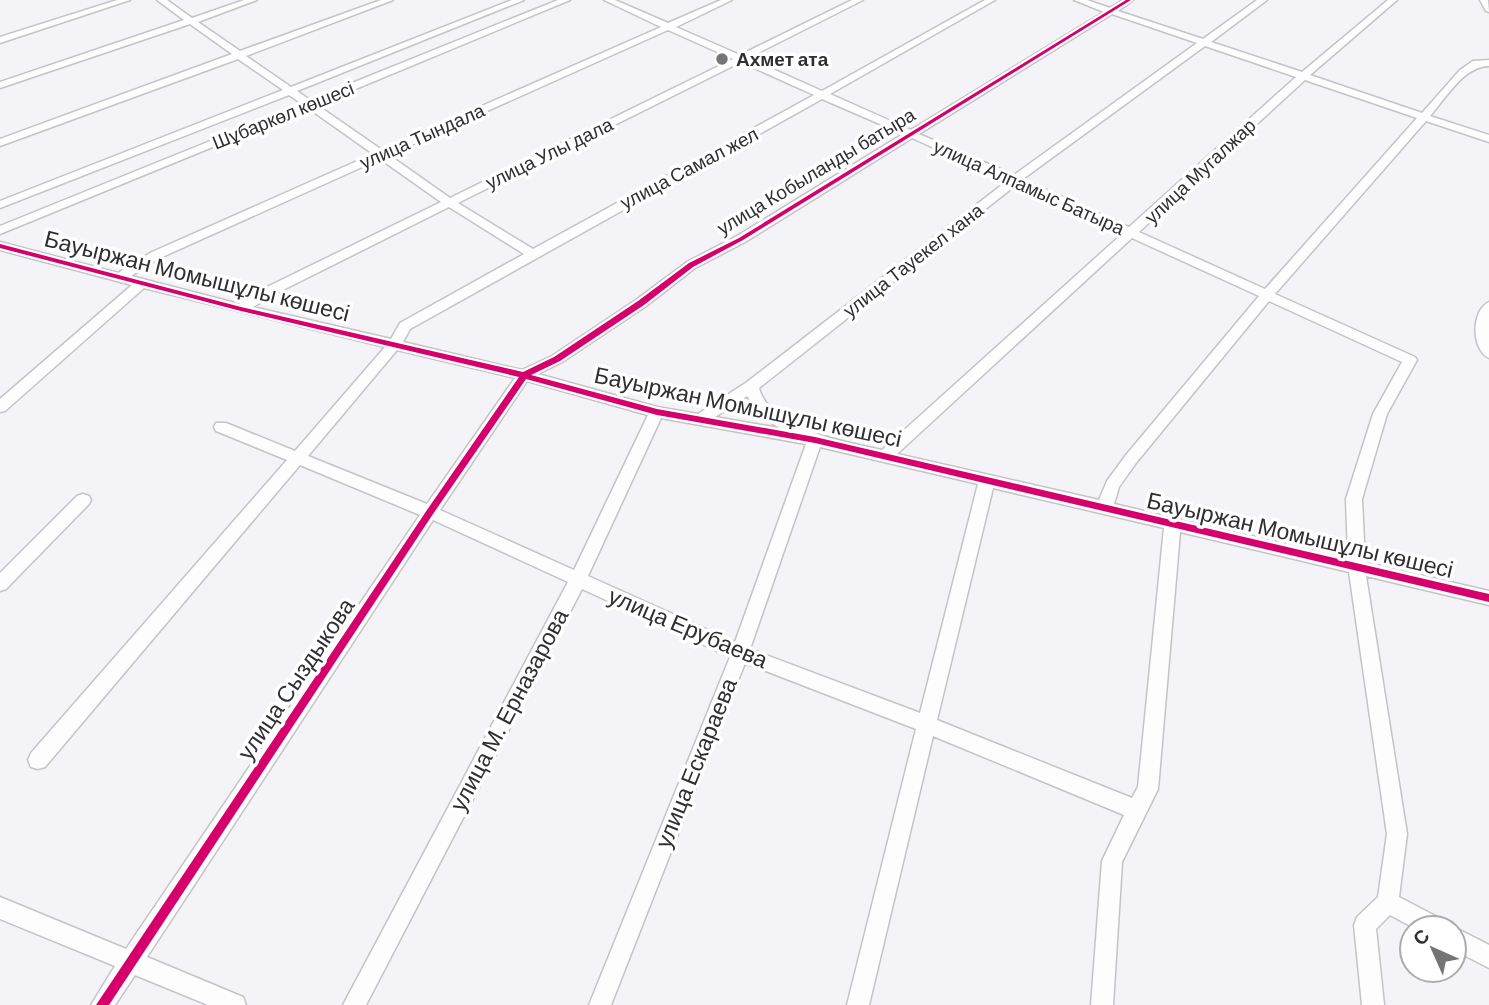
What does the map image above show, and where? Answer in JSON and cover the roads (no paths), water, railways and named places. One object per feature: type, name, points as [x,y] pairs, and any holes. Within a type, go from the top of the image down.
[{"type":"street","points":[[0,40],[126,0]]},
{"type":"street","points":[[160,0],[450,203],[531,253]]},
{"type":"street","points":[[0,85],[253,0]]},
{"type":"street","points":[[0,143],[389,0]]},
{"type":"street","name":"Шұбаркөл көшесі","points":[[0,205],[520,0]]},
{"type":"street","name":"Шұбаркөл көшесі","points":[[0,230],[23,218],[554,0]]},
{"type":"street","name":"Шұбаркөл көшесі","points":[[305,103],[566,0]]},
{"type":"street","name":"улица Алпамыс Батыра","points":[[608,0],[822,97],[1015,180],[1410,360],[1380,414],[1354,499],[1357,569]]},
{"type":"street","name":"улица Тындала","points":[[119,278],[156,255],[728,0]]},
{"type":"street","name":"улица Улы дала","points":[[241,309],[270,291],[859,0]]},
{"type":"street","name":"улица Самал жел","points":[[38,760],[298,459],[395,344],[405,326],[531,253],[822,97],[991,0]]},
{"type":"street","points":[[1078,0],[1489,139]]},
{"type":"street","name":"улица Кобыланды батыра","points":[[524,375],[557,359],[641,303],[691,265],[741,239],[1129,0]]},
{"type":"street","name":"улица Тауекел хана","points":[[699,421],[752,386],[1015,180],[1264,0]]},
{"type":"street","name":"улица Мугалжар","points":[[885,456],[1302,77],[1393,0]]},
{"type":"street","points":[[1484,0],[1489,9]]},
{"type":"street","points":[[1104,509],[1112,485],[1130,459],[1266,296],[1463,72],[1476,63],[1489,62]]},
{"type":"street","points":[[0,223],[23,218]]},
{"type":"street","points":[[0,236],[23,218]]},
{"type":"street","name":"Бауыржан Момышұлы көшесі","points":[[0,246],[241,309],[524,375],[657,412],[815,440],[1489,598]]},
{"type":"street","points":[[0,407],[141,284]]},
{"type":"street","points":[[1489,306],[1481,328],[1489,353]]},
{"type":"street","name":"улица Сыздыкова","points":[[102,1005],[524,375]]},
{"type":"street","points":[[752,386],[753,398],[764,411],[815,440]]},
{"type":"street","name":"улица М. Ерназарова","points":[[354,1005],[578,580],[657,412]]},
{"type":"street","name":"улица Ерубаева","points":[[221,427],[430,512],[740,653],[926,724],[1137,810]]},
{"type":"street","name":"улица Ескараева","points":[[600,1005],[740,653],[815,440]]},
{"type":"street","points":[[858,1005],[987,479]]},
{"type":"street","points":[[0,584],[83,500]]},
{"type":"street","points":[[1102,1005],[1112,861],[1148,789],[1173,523]]},
{"type":"street","points":[[1357,569],[1397,834],[1388,902],[1365,925],[1373,1005]]},
{"type":"street","points":[[1388,902],[1410,914]]},
{"type":"street","points":[[0,908],[236,1005]]},
{"type":"street","points":[[1468,946],[1489,957]]},
{"type":"place","name":"Ахмет ата","points":[[722,59]]}]
